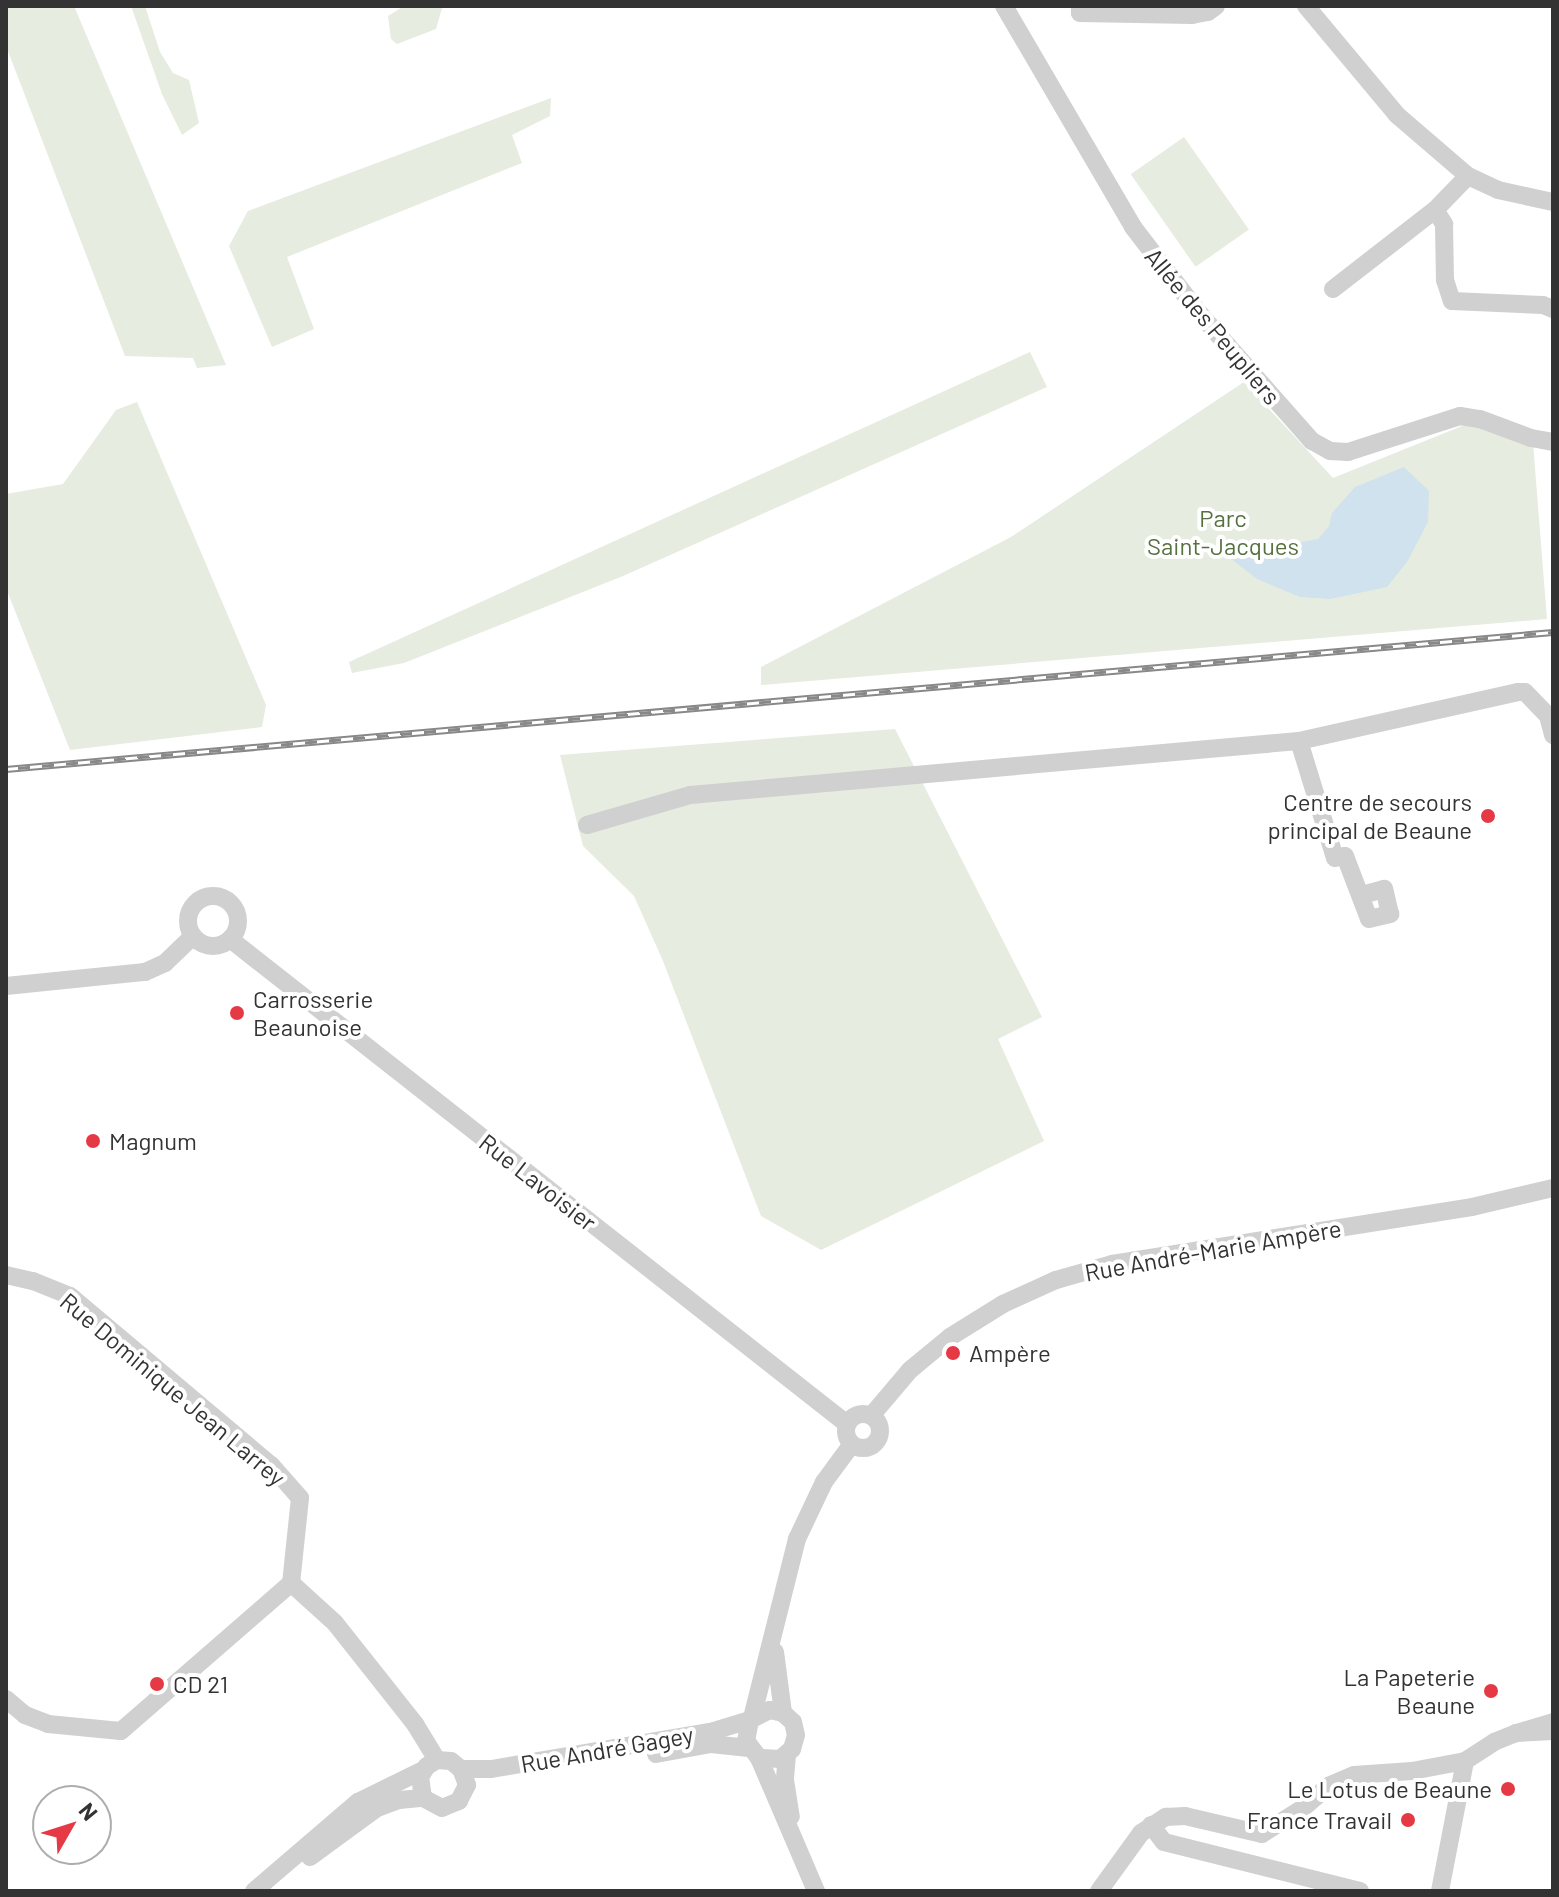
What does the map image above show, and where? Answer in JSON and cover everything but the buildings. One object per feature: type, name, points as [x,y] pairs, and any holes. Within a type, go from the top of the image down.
[{"type":"street","name":"Allée des Peupliers","points":[[1004,6],[1139,236],[1199,313],[1312,441],[1330,451],[1348,452],[1460,416],[1480,419],[1531,438],[1553,442]]},
{"type":"street","points":[[1080,6],[1080,13],[1192,15],[1208,12],[1216,6]]},
{"type":"street","points":[[1306,6],[1397,115],[1468,176],[1498,190],[1553,202]]},
{"type":"street","points":[[1333,289],[1435,210],[1468,176]]},
{"type":"street","points":[[1435,210],[1444,224],[1445,280],[1452,301],[1543,305],[1553,309]]},
{"type":"street","points":[[587,825],[690,795],[1299,741],[1525,692],[1548,716],[1553,735]]},
{"type":"street","points":[[1299,741],[1335,858],[1345,856],[1361,895]]},
{"type":"street","points":[[216,896],[229,901],[237,913],[237,927],[230,939],[211,946],[193,936],[188,922],[191,908],[201,898],[216,896]]},
{"type":"street","points":[[6,986],[145,972],[165,963],[193,936]]},
{"type":"street","name":"Rue Lavoisier","points":[[230,939],[847,1424]]},
{"type":"street","name":"Rue André-Marie Ampère","points":[[871,1416],[910,1370],[950,1337],[1003,1304],[1056,1280],[1137,1259],[1472,1207],[1553,1188]]},
{"type":"street","name":"Rue Dominique Jean Larrey","points":[[6,1275],[33,1281],[70,1296],[271,1465],[300,1498],[291,1583]]},
{"type":"street","points":[[855,1416],[871,1416],[879,1425],[877,1441],[868,1448],[852,1444],[846,1435],[847,1424],[855,1416]]},
{"type":"street","points":[[816,1891],[746,1734],[797,1539],[824,1482],[852,1444]]},
{"type":"street","points":[[6,1699],[25,1715],[48,1724],[121,1731],[291,1583],[335,1623],[421,1732],[430,1765],[419,1784],[423,1798],[435,1807],[448,1807],[459,1801],[466,1791],[467,1779],[451,1761],[430,1765],[358,1802],[254,1891]]},
{"type":"street","points":[[773,1633],[783,1713]]},
{"type":"street","points":[[751,1719],[770,1710],[783,1713],[793,1722],[796,1735],[787,1755],[785,1780],[794,1840]]},
{"type":"street","name":"Rue André Gagey","points":[[461,1769],[482,1770],[710,1732],[751,1719]]},
{"type":"street","points":[[1099,1891],[1151,1825],[1166,1817],[1185,1816],[1262,1834],[1303,1808],[1328,1786],[1354,1775],[1412,1771],[1465,1761],[1494,1742],[1553,1722]]},
{"type":"street","points":[[1516,1733],[1553,1731]]},
{"type":"street","name":"Rue André Gagey","points":[[466,1791],[490,1782],[711,1744],[754,1753]]},
{"type":"street","points":[[754,1753],[773,1761],[787,1755]]},
{"type":"street","points":[[1440,1891],[1465,1761]]},
{"type":"street","points":[[272,1891],[365,1813],[399,1800],[423,1798]]},
{"type":"street","points":[[1151,1825],[1164,1842],[1360,1891]]},
{"type":"green space","points":[[6,6],[74,6],[226,365],[197,368],[193,358],[125,356],[6,46]]},
{"type":"green space","points":[[131,6],[145,6],[160,52],[173,73],[189,80],[199,123],[182,135],[162,94]]},
{"type":"green space","points":[[404,6],[446,6],[442,8],[436,29],[397,44],[391,39],[388,16]]},
{"type":"green space","points":[[551,98],[550,116],[512,135],[522,163],[287,257],[314,329],[272,347],[229,246],[248,211]]},
{"type":"green space","points":[[1184,137],[1249,230],[1196,267],[1131,174]]},
{"type":"green space","points":[[1030,352],[1047,387],[623,576],[404,663],[352,673],[349,662]]},
{"type":"green space","name":"Parc Saint-Jacques","points":[[1244,382],[1333,478],[1467,424],[1533,443],[1547,619],[761,685],[761,667],[1011,537]]},
{"type":"green space","points":[[137,402],[266,705],[262,727],[70,750],[6,588],[6,494],[63,484],[116,410]]},
{"type":"green space","points":[[895,729],[1042,1017],[998,1039],[1044,1141],[821,1250],[761,1216],[663,961],[634,896],[583,846],[560,755]]},
{"type":"water","points":[[1404,467],[1429,491],[1428,522],[1407,562],[1387,587],[1330,599],[1300,597],[1257,579],[1225,554],[1236,546],[1285,545],[1318,539],[1329,526],[1332,513],[1355,487]]},
{"type":"railway","points":[[6,769],[1553,632]]},
{"type":"place","name":"Centre de secours principal de Beaune","points":[[1488,816]]},
{"type":"place","name":"Carrosserie Beaunoise","points":[[237,1013]]},
{"type":"place","name":"Magnum","points":[[93,1141]]},
{"type":"place","name":"Ampère","points":[[953,1353]]},
{"type":"place","name":"CD 21","points":[[157,1684]]},
{"type":"place","name":"La Papeterie Beaune","points":[[1491,1691]]},
{"type":"place","name":"Le Lotus de Beaune","points":[[1508,1789]]},
{"type":"place","name":"France Travail","points":[[1408,1820]]}]
